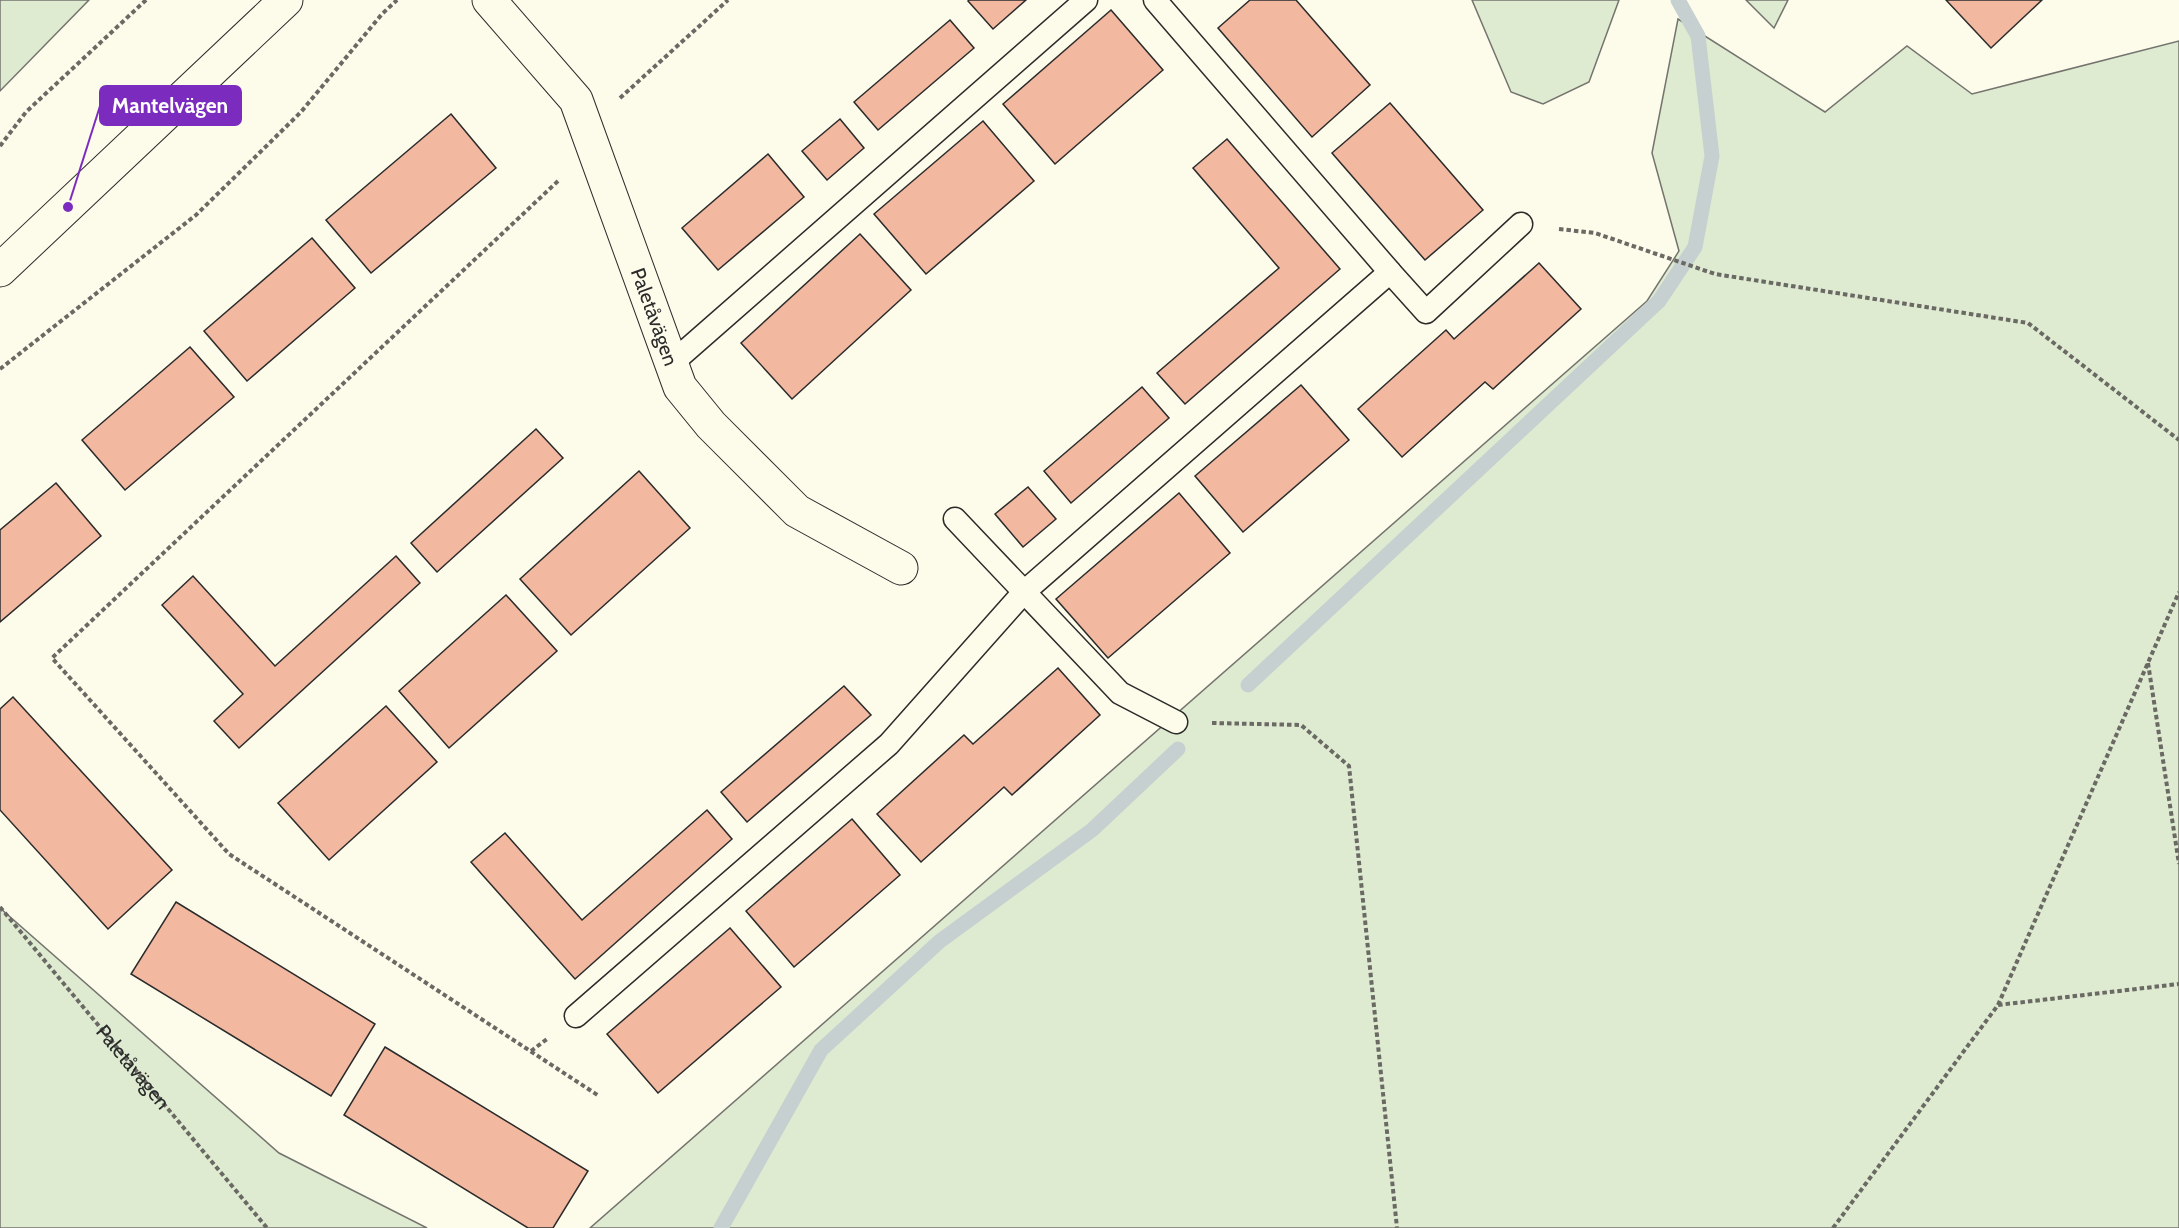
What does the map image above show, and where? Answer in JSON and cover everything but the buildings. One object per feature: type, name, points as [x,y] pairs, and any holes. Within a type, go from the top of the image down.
[{"type":"street","points":[[0,270],[286,0]]},
{"type":"street","name":"Paletåvägen","points":[[489,0],[576,100],[680,387],[711,425],[797,511],[901,568]]},
{"type":"lane","points":[[672,363],[1086,0]]},
{"type":"lane","points":[[1155,0],[1426,312],[1521,224]]},
{"type":"lane","points":[[576,1017],[889,744],[1024,592],[1390,272]]},
{"type":"lane","points":[[955,519],[1120,693],[1176,722]]},
{"type":"path","points":[[0,146],[26,112],[146,0]]},
{"type":"path","points":[[0,369],[196,215],[301,112],[382,14],[397,0]]},
{"type":"path","points":[[599,1096],[229,854],[52,658],[590,138],[728,0]]},
{"type":"path","points":[[1521,224],[1595,233],[1714,274],[2028,323],[2179,440]]},
{"type":"path","points":[[1833,1228],[1998,1005],[2179,592]]},
{"type":"path","points":[[2175,601],[2179,607]]},
{"type":"path","points":[[2148,663],[2179,864]]},
{"type":"path","points":[[1176,722],[1301,725],[1349,766],[1397,1228]]},
{"type":"path","name":"Paletåvägen","points":[[0,907],[267,1228]]},
{"type":"path","points":[[1998,1005],[2179,984]]},
{"type":"green space","points":[[0,0],[89,0],[0,91]]},
{"type":"green space","points":[[1472,0],[1619,0],[1589,82],[1543,104],[1511,92]]},
{"type":"green space","points":[[1746,0],[1788,0],[1774,28]]},
{"type":"green space","points":[[1678,19],[1825,112],[1907,46],[1972,94],[2179,41],[2179,1228],[590,1228],[1647,301],[1679,251],[1652,153]]},
{"type":"green space","points":[[0,908],[279,1153],[427,1228],[0,1228]]},
{"type":"waterway","points":[[1248,685],[1659,301],[1695,247],[1712,156],[1698,36],[1678,0]]},
{"type":"waterway","points":[[721,1228],[821,1050],[940,941],[1092,830],[1178,749]]},
{"type":"place","name":"Mantelvägen","points":[[68,207]]}]
